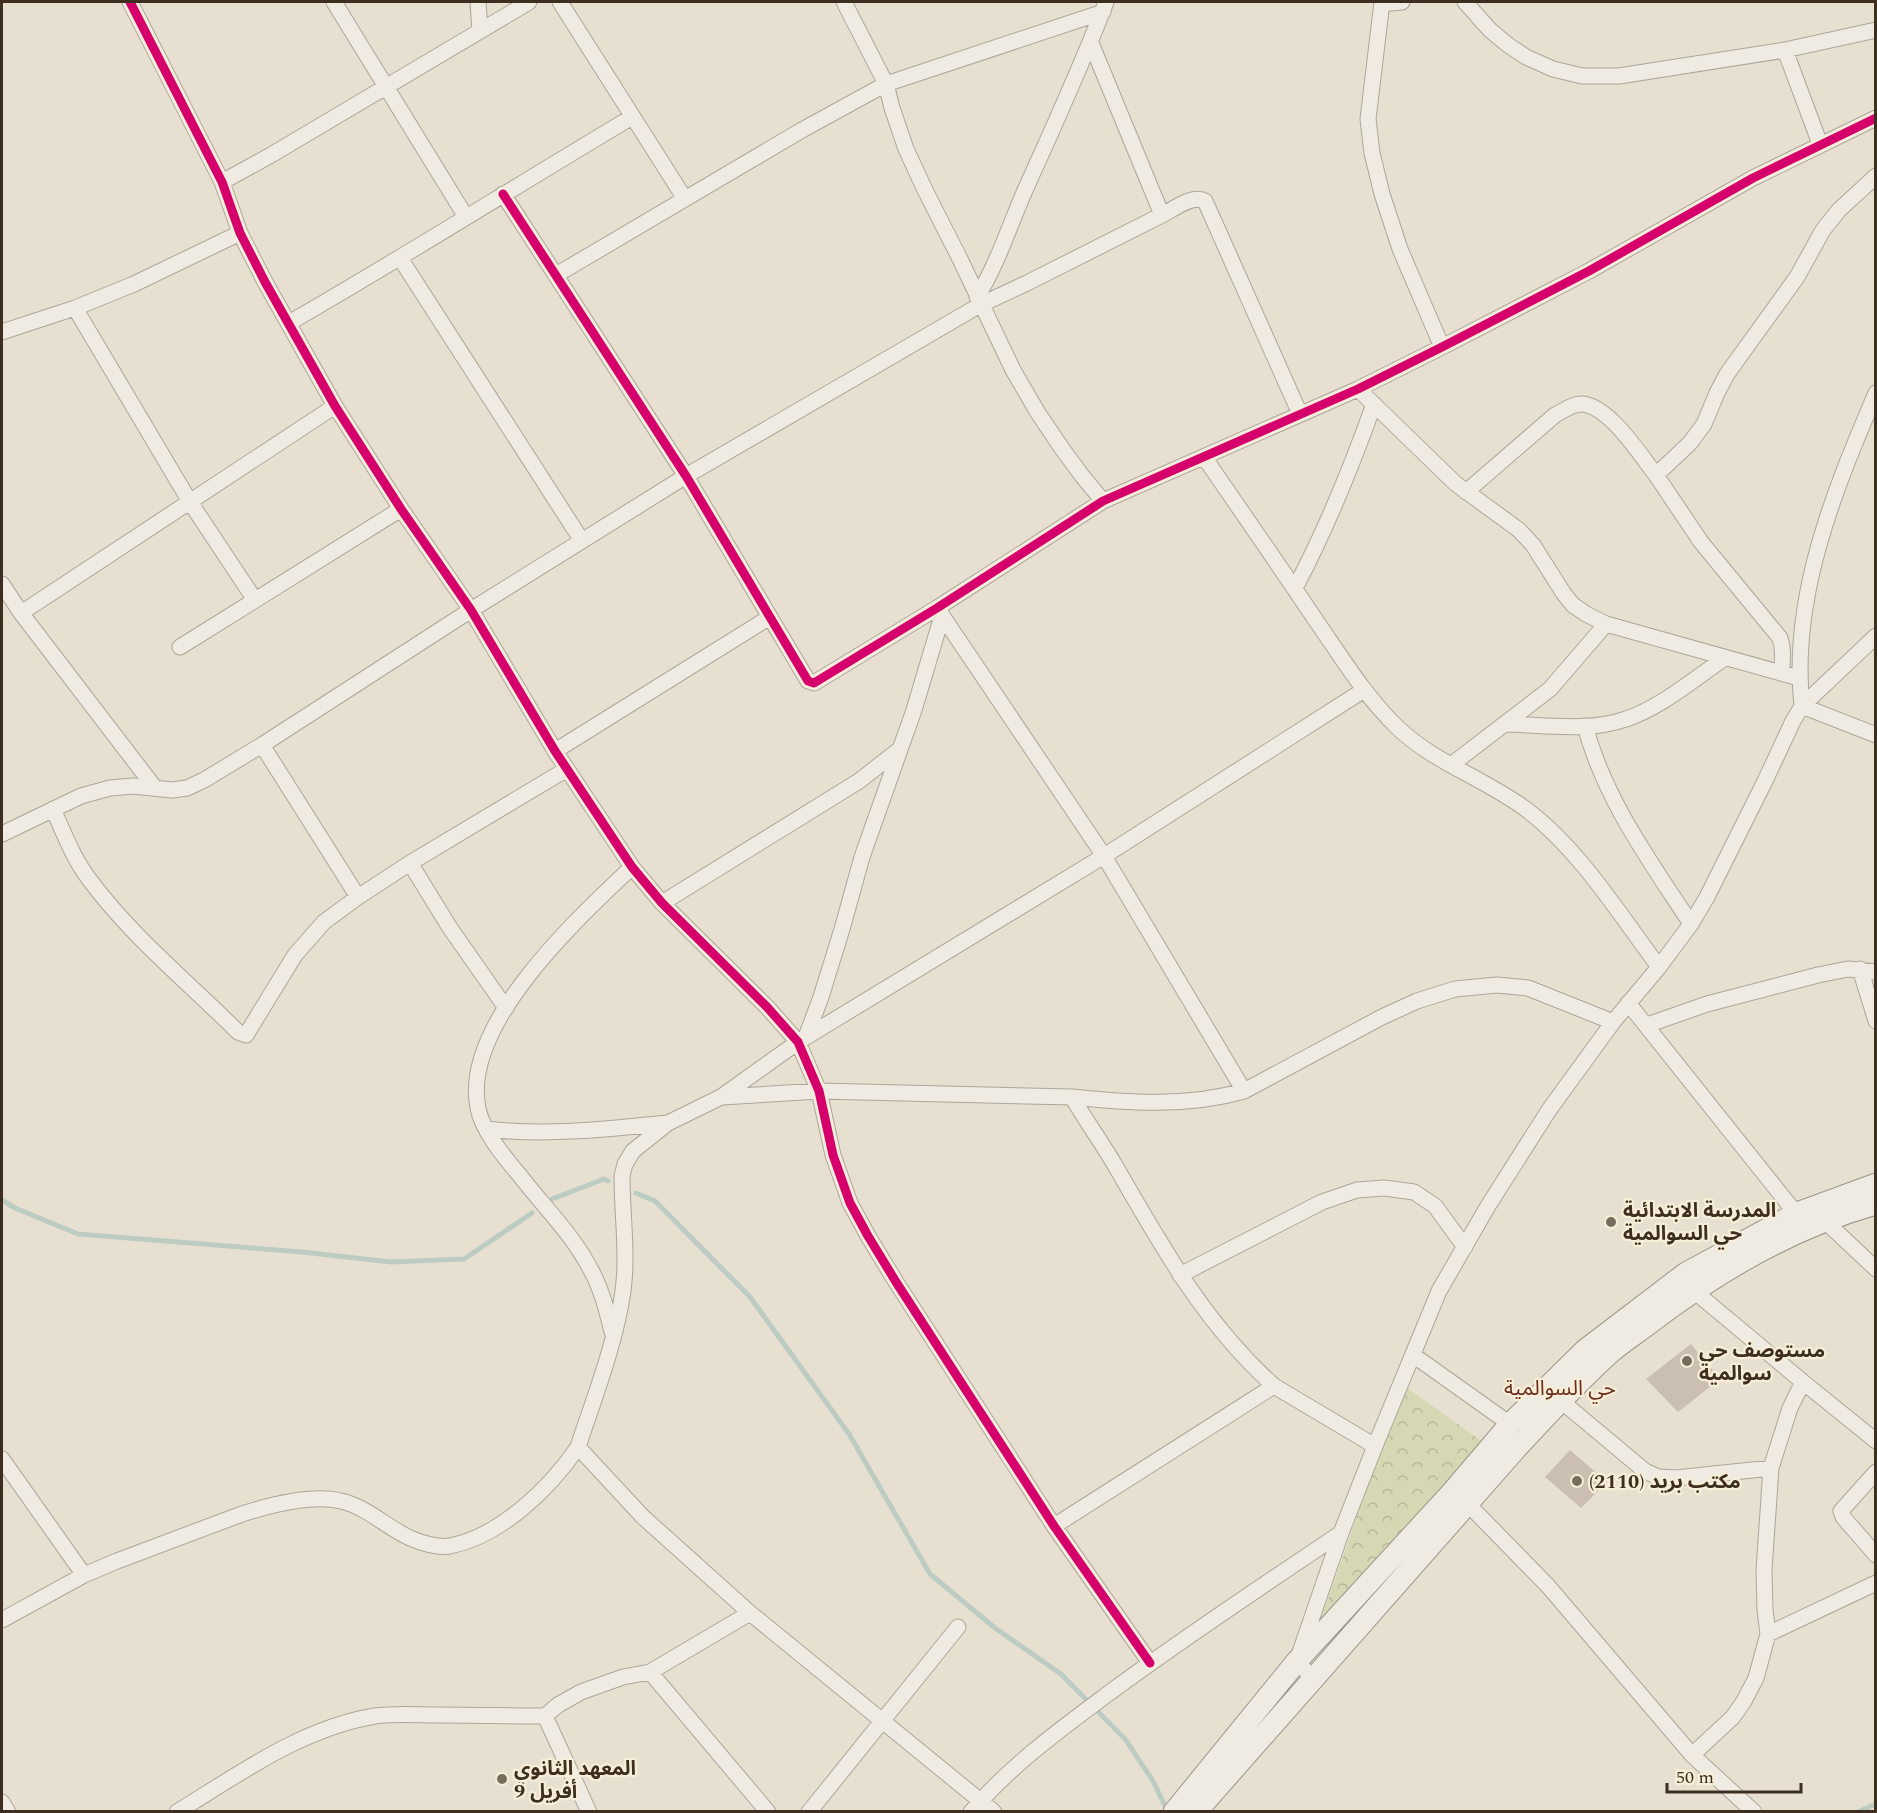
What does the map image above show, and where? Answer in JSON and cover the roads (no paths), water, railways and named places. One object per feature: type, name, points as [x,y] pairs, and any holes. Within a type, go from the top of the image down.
[{"type":"main road","points":[[1196,1812],[1313,1679],[1461,1497],[1510,1424],[1694,1292],[1809,1221],[1875,1184]]},
{"type":"main road","points":[[1174,1812],[1297,1661],[1461,1497],[1514,1450],[1585,1350],[1686,1273],[1809,1221],[1875,1204]]},
{"type":"street","points":[[130,2],[222,182],[240,233],[335,406],[471,610],[555,751],[632,867],[662,903],[802,1039],[819,1091],[832,1155],[850,1203],[896,1282],[1054,1526],[1150,1663]]},
{"type":"street","points":[[334,2],[466,217]]},
{"type":"street","points":[[478,2],[480,31]]},
{"type":"street","points":[[222,182],[529,2]]},
{"type":"street","points":[[560,2],[685,199]]},
{"type":"street","points":[[844,2],[886,84],[906,149],[1012,370],[1038,413],[1083,477],[1103,501]]},
{"type":"street","points":[[1402,2],[1382,2],[1368,119],[1372,153],[1382,194],[1400,249],[1442,347]]},
{"type":"street","points":[[1464,2],[1490,30],[1526,57],[1553,69],[1582,76],[1619,76],[1785,50],[1875,30]]},
{"type":"street","points":[[556,275],[886,84],[1104,7]]},
{"type":"street","points":[[979,301],[1091,43],[1104,7]]},
{"type":"street","points":[[1091,43],[1162,215]]},
{"type":"street","points":[[1785,50],[1820,144]]},
{"type":"street","points":[[290,323],[632,117]]},
{"type":"street","points":[[503,194],[686,476],[808,681],[814,683],[940,612],[1103,501],[1358,388],[1442,347],[1589,271],[1753,178],[1875,118]]},
{"type":"street","points":[[1656,475],[1690,443],[1704,424],[1727,374],[1797,277],[1823,230],[1839,210],[1875,176]]},
{"type":"street","points":[[2,834],[81,796],[110,788],[133,786],[172,790],[187,788],[204,780],[686,476],[979,301],[1027,283],[1195,198],[1202,198],[1209,206],[1300,414]]},
{"type":"street","points":[[2,332],[75,308],[134,284],[240,233]]},
{"type":"street","points":[[400,258],[582,541]]},
{"type":"street","points":[[75,308],[190,502],[255,600]]},
{"type":"street","points":[[1358,388],[1446,476],[1519,530],[1533,546],[1564,594],[1573,605],[1586,614],[1606,624],[1799,678]]},
{"type":"street","points":[[1802,706],[1799,678],[1801,626],[1818,548],[1836,493],[1875,393]]},
{"type":"street","points":[[1294,588],[1314,552],[1346,482],[1374,404]]},
{"type":"street","points":[[1466,492],[1555,415],[1569,407],[1581,404],[1592,406],[1626,434],[1701,542],[1780,638],[1783,647],[1780,673]]},
{"type":"street","points":[[21,613],[335,406]]},
{"type":"street","points":[[1204,457],[1364,690],[1398,728],[1451,765],[1526,809],[1550,828],[1592,878],[1659,967]]},
{"type":"street","points":[[180,647],[401,508]]},
{"type":"street","points":[[2,584],[21,613],[155,788]]},
{"type":"street","points":[[802,1039],[821,997],[861,857],[914,710],[940,612]]},
{"type":"street","points":[[940,612],[1104,856],[1244,1091]]},
{"type":"street","points":[[555,751],[770,617]]},
{"type":"street","points":[[1451,765],[1550,689],[1606,624]]},
{"type":"street","points":[[1313,1679],[1297,1661],[1341,1533],[1439,1291],[1488,1206],[1549,1110],[1613,1022],[1691,924],[1717,879],[1802,706],[1875,636]]},
{"type":"street","points":[[1506,724],[1585,726],[1626,719],[1660,702],[1725,658]]},
{"type":"street","points":[[2,1620],[84,1575],[261,1508],[317,1499],[339,1500],[355,1505],[410,1538],[432,1545],[448,1546],[477,1538],[518,1513],[559,1473],[578,1447],[613,1337],[623,1292],[622,1176],[624,1164],[633,1151],[668,1123],[722,1097],[802,1039],[1104,856],[1364,690]]},
{"type":"street","points":[[1802,706],[1875,735]]},
{"type":"street","points":[[1585,726],[1595,759],[1618,809],[1691,924]]},
{"type":"street","points":[[262,745],[358,897]]},
{"type":"street","points":[[662,903],[859,781],[900,749]]},
{"type":"street","points":[[53,809],[70,848],[103,896],[144,941],[238,1032],[244,1035],[248,1033],[295,955],[324,922],[411,863],[567,769]]},
{"type":"street","points":[[411,863],[450,928],[506,1008]]},
{"type":"street","points":[[613,1337],[602,1294],[593,1272],[581,1252],[520,1177],[486,1129],[478,1108],[477,1089],[480,1059],[517,989],[571,924],[632,867]]},
{"type":"street","points":[[1647,1025],[1707,1004],[1818,975],[1848,969],[1875,972]]},
{"type":"street","points":[[1860,969],[1875,1021]]},
{"type":"street","points":[[722,1097],[819,1091],[1186,1102],[1244,1091],[1382,1017],[1417,1001],[1455,989],[1497,985],[1528,988],[1613,1022]]},
{"type":"street","points":[[1628,1003],[1809,1221],[1875,1269]]},
{"type":"street","points":[[1072,1097],[1180,1275],[1212,1321],[1248,1364],[1274,1386],[1375,1446]]},
{"type":"street","points":[[486,1129],[515,1132],[668,1123]]},
{"type":"street","points":[[1180,1275],[1322,1202],[1357,1190],[1384,1188],[1414,1192],[1435,1206],[1465,1247]]},
{"type":"street","points":[[1694,1292],[1875,1441]]},
{"type":"street","points":[[1413,1355],[1510,1424]]},
{"type":"street","points":[[1692,1755],[1733,1717],[1756,1678],[1768,1634],[1764,1570],[1771,1468],[1790,1408],[1803,1382]]},
{"type":"street","points":[[1054,1526],[1274,1386]]},
{"type":"street","points":[[1553,1394],[1646,1471],[1658,1477],[1676,1478],[1771,1468]]},
{"type":"street","points":[[578,1447],[643,1517],[750,1613],[882,1722],[975,1806],[994,1812]]},
{"type":"street","points":[[2,1459],[84,1575]]},
{"type":"street","points":[[1875,1472],[1841,1511],[1843,1517],[1875,1555]]},
{"type":"street","points":[[1461,1497],[1548,1586],[1692,1755],[1754,1812]]},
{"type":"street","points":[[975,1806],[1027,1756],[1150,1663],[1341,1533]]},
{"type":"street","points":[[1768,1634],[1875,1583]]},
{"type":"street","points":[[177,1812],[244,1770],[308,1737],[376,1716],[545,1716],[558,1705],[581,1692],[623,1677],[650,1672],[750,1613]]},
{"type":"street","points":[[809,1812],[958,1628]]},
{"type":"street","points":[[650,1672],[768,1812]]},
{"type":"street","points":[[545,1716],[589,1812]]},
{"type":"street","points":[[2,1802],[8,1812]]},
{"type":"waterway","points":[[552,1199],[604,1179],[608,1181]]},
{"type":"waterway","points":[[636,1193],[655,1201],[750,1297],[849,1434],[930,1574],[995,1628],[1061,1674],[1126,1740],[1153,1781],[1165,1806]]},
{"type":"waterway","points":[[2,1200],[15,1208],[78,1234],[302,1252],[391,1262],[464,1259],[532,1213]]},
{"type":"waterway","points":[[1858,1812],[1876,1804]]},
{"type":"place","name":"المدرسة الابتدائية حي السوالمية","points":[[1611,1222]]},
{"type":"place","name":"مستوصف حي سوالمية","points":[[1687,1361]]},
{"type":"place","name":"مكتب بريد (2110)","points":[[1577,1481]]},
{"type":"place","name":"المعهد الثانوي 9 أفريل","points":[[502,1779]]},
{"type":"district","name":"حي السوالمية","points":[[1560,1388]]}]
